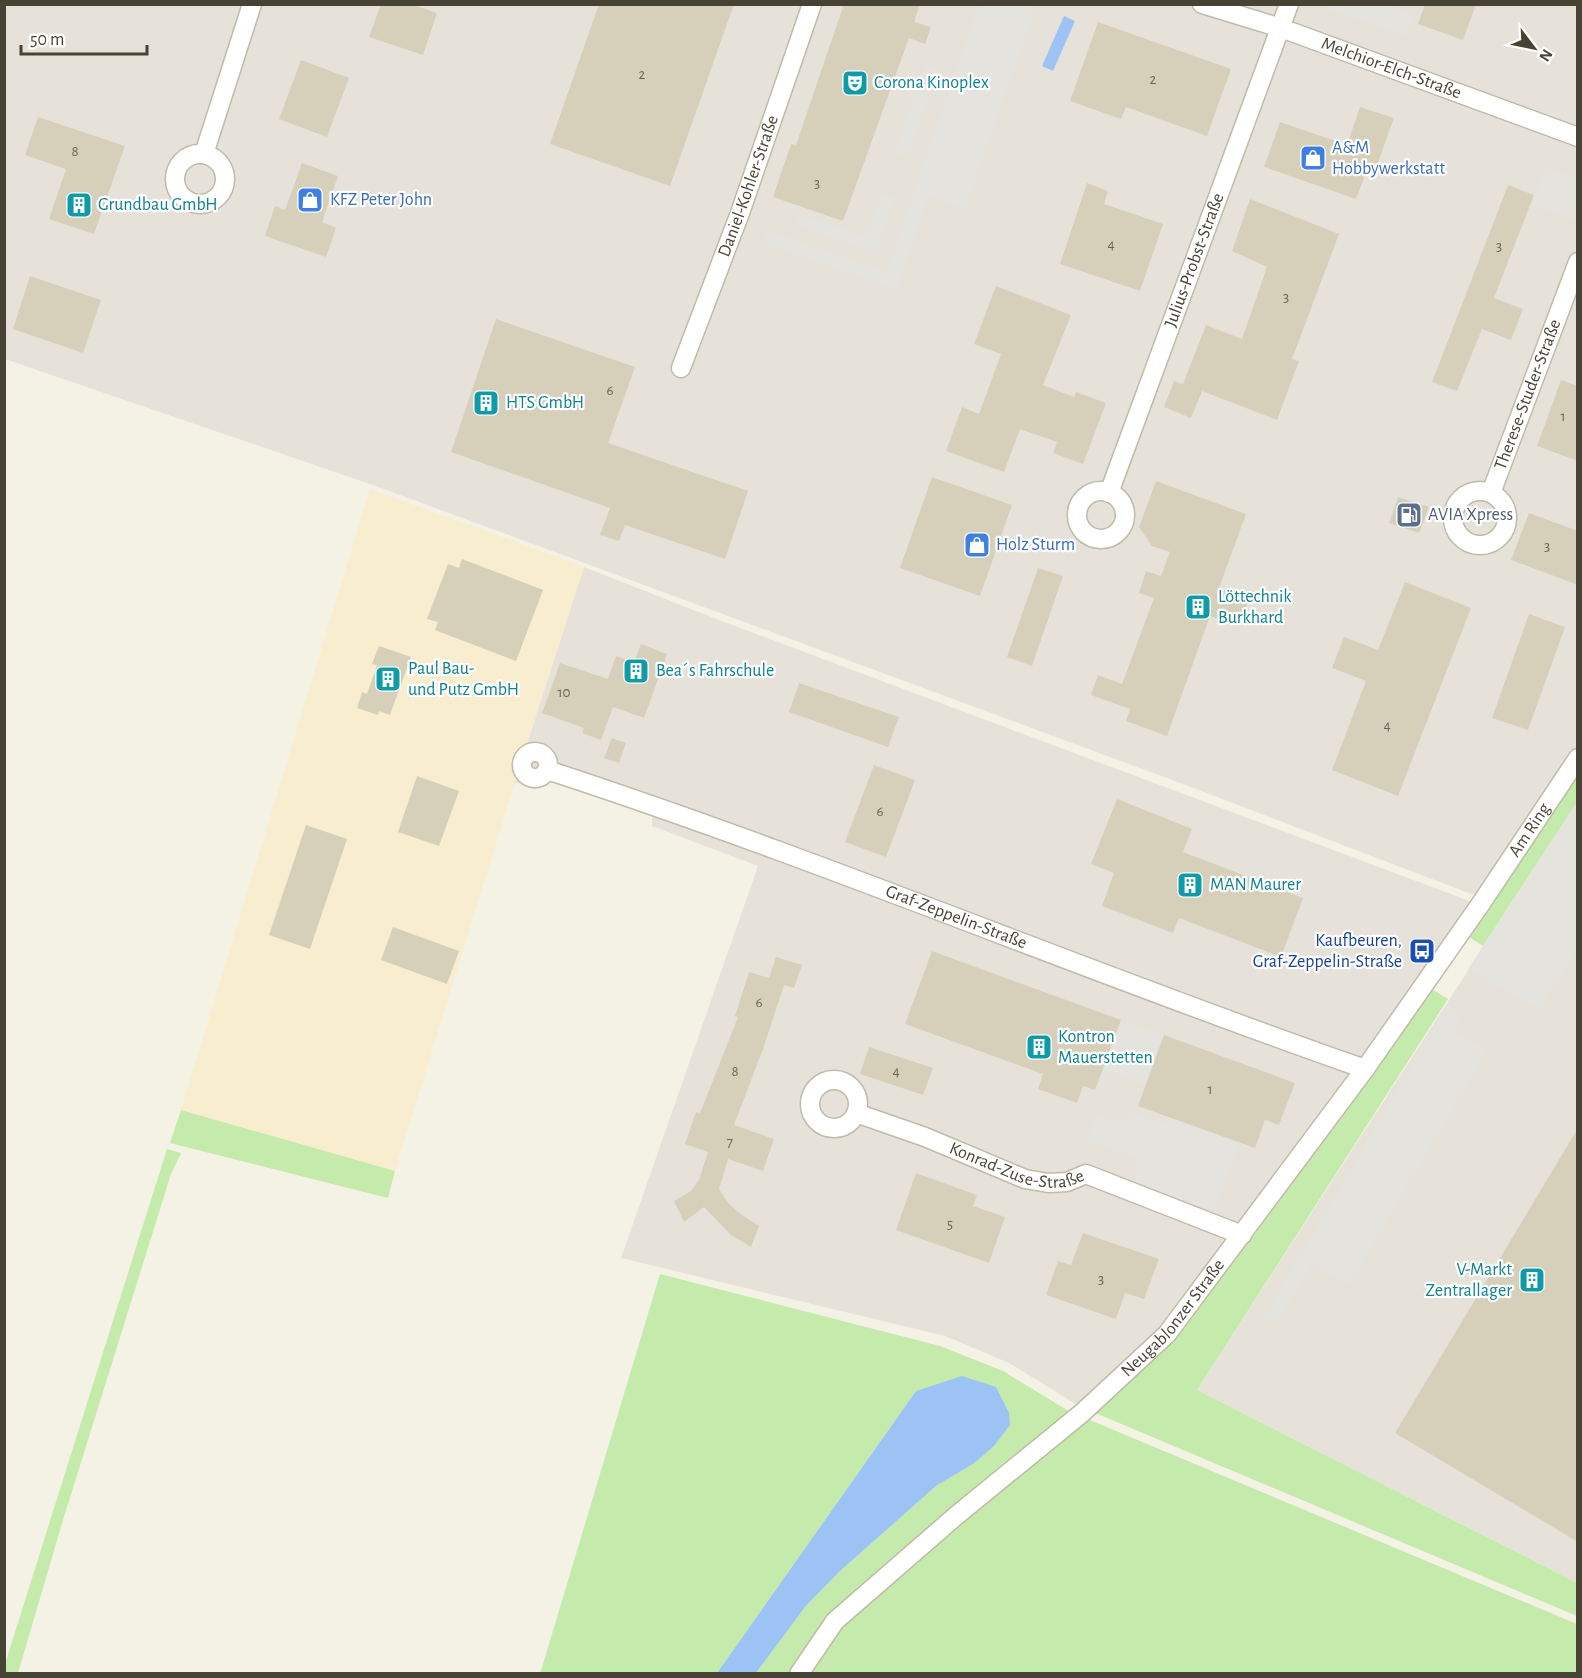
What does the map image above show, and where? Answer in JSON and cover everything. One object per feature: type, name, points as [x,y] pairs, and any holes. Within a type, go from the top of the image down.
[{"type":"street","points":[[204,154],[252,4]]},
{"type":"street","name":"Daniel-Kohler-Straße","points":[[681,368],[740,213],[812,4]]},
{"type":"street","name":"Melchior-Elch-Straße","points":[[1202,4],[1281,28],[1578,137]]},
{"type":"street","name":"Julius-Probst-Straße","points":[[1109,493],[1289,4]]},
{"type":"street","name":"Therese-Studer-Straße","points":[[1491,493],[1578,262]]},
{"type":"street","name":"Am Ring","points":[[1482,902],[1578,758]]},
{"type":"street","name":"Graf-Zeppelin-Straße","points":[[547,770],[659,807],[1177,1002],[1365,1069]]},
{"type":"street","name":"Neugablonzer Straße","points":[[798,1674],[835,1621],[957,1515],[1082,1413],[1167,1334],[1365,1069],[1482,902]]},
{"type":"street","name":"Konrad-Zuse-Straße","points":[[856,1113],[925,1137],[1025,1179],[1048,1183],[1067,1182],[1086,1174],[1242,1235]]},
{"type":"shaded area","points":[[979,4],[1036,5],[965,209],[929,196],[897,289],[763,243],[767,230],[887,272]]},
{"type":"shaded area","points":[[5,5],[1577,5],[1577,750],[1479,897],[1183,784],[373,485],[5,359]]},
{"type":"shaded area","points":[[1316,5],[1398,5],[1397,8],[1414,15],[1407,36]]},
{"type":"shaded area","points":[[925,65],[937,69],[908,158],[895,154]]},
{"type":"shaded area","points":[[1546,167],[1577,178],[1575,220],[1532,205]]},
{"type":"shaded area","points":[[882,193],[894,197],[876,252],[796,225],[799,214],[867,237]]},
{"type":"shaded area","points":[[370,489],[584,567],[395,1171],[181,1110]]},
{"type":"shaded area","points":[[584,567],[719,620],[1475,903],[1428,971],[1161,1330],[1079,1406],[1009,1363],[945,1336],[621,1258],[758,866],[652,826],[652,809],[552,774],[536,790],[515,782]]},
{"type":"shaded area","points":[[1577,802],[1577,1583],[1197,1390]]},
{"type":"shaded area","points":[[1577,802],[1577,950],[1539,1009],[1468,969]]},
{"type":"shaded area","points":[[1448,1005],[1462,1014],[1454,1031],[1487,1051],[1349,1284],[1312,1264],[1274,1327],[1263,1319]]},
{"type":"shaded area","points":[[1121,1020],[1164,1035],[1146,1085],[1103,1069]]},
{"type":"shaded area","points":[[1129,1112],[1165,1125],[1168,1117],[1239,1143],[1214,1211],[1131,1181],[1139,1159],[1087,1140],[1097,1114],[1124,1124]]},
{"type":"green space","points":[[1577,770],[1577,802],[1483,946],[1469,937]]},
{"type":"green space","points":[[1432,989],[1448,999],[1197,1390],[1577,1583],[1577,1616],[1093,1412],[1173,1337],[1251,1239],[1375,1071]]},
{"type":"green space","points":[[181,1110],[395,1171],[388,1198],[170,1143]]},
{"type":"green space","points":[[167,1149],[181,1153],[171,1174],[63,1520],[18,1673],[5,1673],[5,1664]]},
{"type":"green space","points":[[660,1274],[940,1346],[1003,1371],[1072,1413],[791,1673],[756,1673],[805,1607],[839,1572],[936,1486],[973,1464],[916,1391],[717,1673],[540,1674]]},
{"type":"green space","points":[[1085,1418],[1577,1624],[1577,1673],[805,1674],[837,1625]]},
{"type":"water","points":[[1064,16],[1075,21],[1053,71],[1042,66]]},
{"type":"water","points":[[962,1376],[996,1387],[1009,1413],[1010,1425],[994,1446],[973,1464],[936,1486],[839,1572],[805,1607],[756,1673],[717,1673],[916,1391]]},
{"type":"building","points":[[381,4],[411,4],[437,13],[423,55],[369,37]]},
{"type":"building","points":[[599,4],[734,4],[670,186],[550,144]]},
{"type":"building","name":"Corona Kinoplex","points":[[844,4],[920,4],[914,22],[931,27],[925,44],[909,38],[843,221],[773,197],[791,144],[796,145]]},
{"type":"building","points":[[1425,4],[1476,4],[1463,40],[1418,24]]},
{"type":"building","points":[[1098,22],[1231,69],[1207,136],[1126,107],[1121,119],[1070,101]]},
{"type":"building","points":[[301,60],[349,78],[327,137],[279,119]]},
{"type":"building","points":[[1360,107],[1394,118],[1377,165],[1370,162],[1356,199],[1264,167],[1280,122],[1347,145]]},
{"type":"building","points":[[38,117],[125,146],[94,234],[49,219],[66,169],[25,155]]},
{"type":"building","points":[[302,163],[338,176],[322,222],[336,228],[326,257],[265,236],[275,206],[285,210]]},
{"type":"building","points":[[1087,183],[1108,191],[1104,204],[1163,224],[1140,291],[1060,264]]},
{"type":"building","points":[[1508,185],[1534,195],[1494,298],[1523,309],[1511,340],[1482,329],[1457,391],[1432,382]]},
{"type":"building","points":[[1250,199],[1339,234],[1292,359],[1299,361],[1277,420],[1202,391],[1191,418],[1164,407],[1174,381],[1183,384],[1206,325],[1242,339],[1267,267],[1232,251]]},
{"type":"building","points":[[30,276],[101,300],[83,353],[13,329]]},
{"type":"building","points":[[996,286],[1071,315],[1043,385],[1074,397],[1076,392],[1106,403],[1083,464],[1053,453],[1057,442],[1020,429],[1004,472],[946,451],[962,407],[979,414],[1001,354],[974,344]]},
{"type":"building","points":[[496,319],[635,367],[608,443],[748,491],[725,559],[625,525],[619,541],[600,535],[610,508],[451,452]]},
{"type":"building","points":[[1561,380],[1578,386],[1578,461],[1537,446]]},
{"type":"building","points":[[932,477],[1012,505],[980,596],[900,568]]},
{"type":"building","name":"Löttechnik Burkhard","points":[[1156,481],[1246,514],[1219,588],[1249,599],[1239,626],[1210,616],[1167,736],[1126,721],[1130,709],[1091,695],[1098,675],[1122,684],[1154,598],[1139,593],[1146,571],[1161,576],[1170,552],[1152,546],[1139,527]]},
{"type":"building","name":"AVIA Xpress","points":[[1398,497],[1429,507],[1419,533],[1389,523]]},
{"type":"building","points":[[1529,513],[1578,531],[1578,585],[1511,560]]},
{"type":"building","points":[[462,559],[543,590],[516,661],[435,630],[438,622],[427,619],[448,564],[459,568]]},
{"type":"building","points":[[1038,568],[1063,576],[1032,666],[1007,657]]},
{"type":"building","points":[[1405,582],[1471,608],[1398,796],[1332,770],[1366,681],[1332,668],[1344,637],[1378,650]]},
{"type":"building","points":[[1529,614],[1565,627],[1528,730],[1492,718]]},
{"type":"building","points":[[641,644],[667,654],[644,718],[613,707],[601,740],[582,733],[584,728],[542,713],[560,663],[608,679],[616,656],[634,662]]},
{"type":"building","name":"Paul Bau- und Putz GmbH","points":[[379,646],[411,657],[390,715],[379,711],[378,715],[357,708],[362,692],[367,694],[377,665],[372,664]]},
{"type":"building","points":[[799,683],[899,717],[888,747],[789,712]]},
{"type":"building","points":[[612,738],[626,743],[619,763],[604,758]]},
{"type":"building","points":[[874,765],[915,780],[886,857],[845,842]]},
{"type":"building","points":[[417,776],[459,791],[439,846],[398,832]]},
{"type":"building","name":"MAN Maurer","points":[[1117,799],[1192,829],[1183,852],[1303,898],[1281,957],[1179,918],[1173,933],[1102,906],[1114,873],[1091,864]]},
{"type":"building","points":[[306,825],[347,839],[310,949],[269,935]]},
{"type":"building","points":[[393,927],[459,951],[447,984],[381,960]]},
{"type":"building","name":"Kontron Mauerstetten","points":[[932,951],[1121,1020],[1095,1090],[1083,1086],[1077,1103],[1038,1089],[1043,1074],[905,1024]]},
{"type":"building","points":[[776,957],[802,965],[794,988],[784,985],[734,1125],[774,1139],[763,1171],[728,1159],[719,1189],[728,1203],[759,1226],[751,1247],[731,1235],[704,1207],[684,1222],[674,1201],[691,1191],[699,1180],[708,1152],[685,1144],[696,1112],[700,1113],[738,1017],[735,1016],[749,972],[769,978]]},
{"type":"building","points":[[1164,1035],[1295,1083],[1279,1125],[1265,1120],[1255,1148],[1138,1106]]},
{"type":"building","points":[[869,1047],[933,1068],[923,1095],[860,1074]]},
{"type":"building","name":"V-Markt Zentrallager","points":[[1578,1128],[1578,1542],[1395,1433]]},
{"type":"building","points":[[916,1173],[977,1195],[973,1206],[1005,1217],[989,1263],[896,1230]]},
{"type":"building","points":[[1083,1233],[1159,1259],[1144,1299],[1125,1293],[1116,1319],[1046,1295],[1058,1261],[1071,1265]]},
{"type":"place","name":"Corona Kinoplex","points":[[855,83]]},
{"type":"place","name":"A&M Hobbywerkstatt","points":[[1313,158]]},
{"type":"place","name":"KFZ Peter John","points":[[310,200]]},
{"type":"place","name":"Grundbau GmbH","points":[[79,205]]},
{"type":"place","name":"HTS GmbH","points":[[486,403]]},
{"type":"place","name":"AVIA Xpress","points":[[1409,515]]},
{"type":"place","name":"Holz Sturm","points":[[977,545]]},
{"type":"place","name":"Löttechnik Burkhard","points":[[1198,607]]},
{"type":"place","name":"Bea´s Fahrschule","points":[[636,671]]},
{"type":"place","name":"Paul Bau- und Putz GmbH","points":[[388,679]]},
{"type":"place","name":"MAN Maurer","points":[[1190,885]]},
{"type":"place","name":"Kaufbeuren, Graf-Zeppelin-Straße","points":[[1422,951]]},
{"type":"place","name":"Kontron Mauerstetten","points":[[1039,1047]]},
{"type":"place","name":"V-Markt Zentrallager","points":[[1532,1280]]}]
